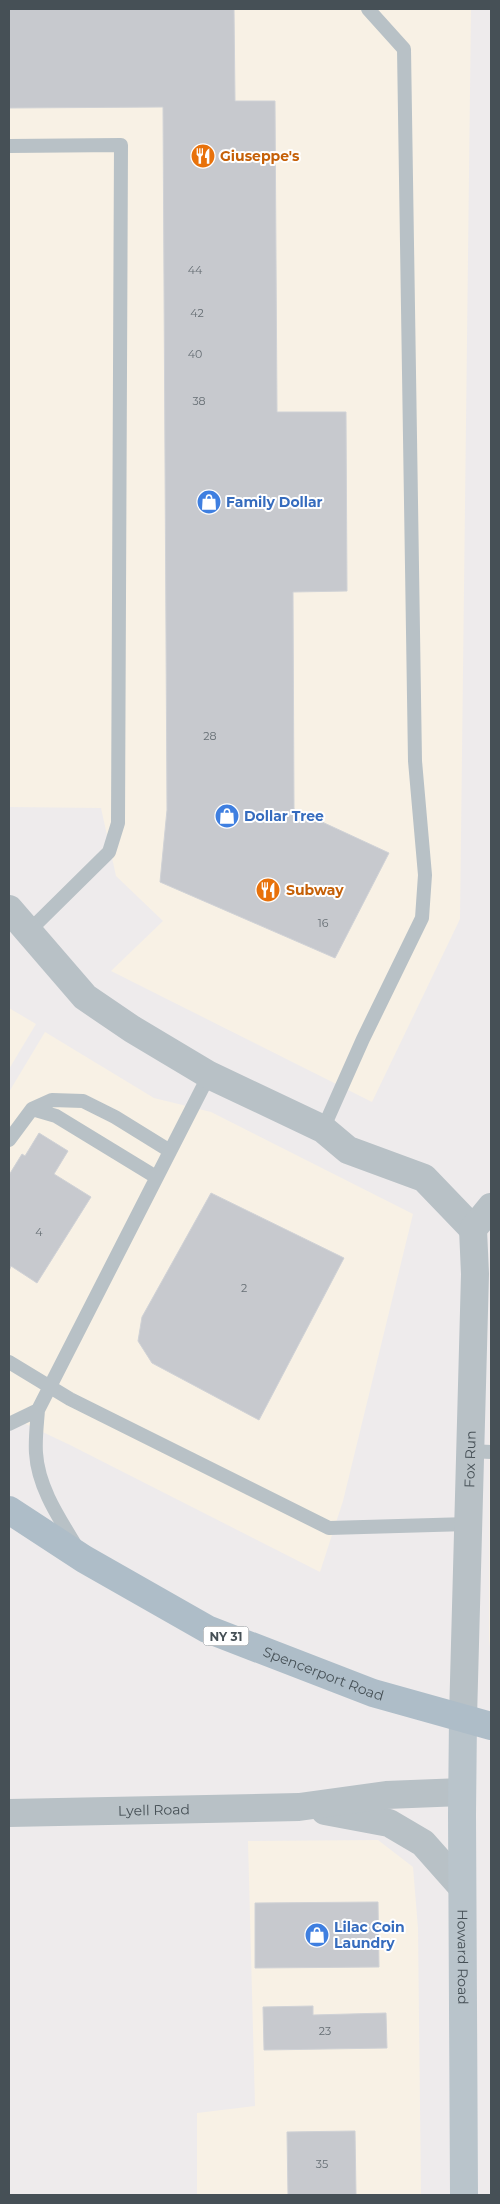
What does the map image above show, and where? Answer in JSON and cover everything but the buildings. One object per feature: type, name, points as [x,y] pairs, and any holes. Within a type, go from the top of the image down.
[{"type":"main road","name":"Spencerport Road","points":[[9,1510],[84,1560],[208,1629],[373,1693],[463,1718]]},
{"type":"main road","name":"NY 31","points":[[463,1718],[491,1726]]},
{"type":"main road","name":"Howard Road","points":[[463,1718],[464,2195]]},
{"type":"street","points":[[9,910],[85,997],[132,1029],[209,1075],[323,1128],[348,1150],[424,1178],[473,1229],[491,1207]]},
{"type":"street","name":"Fox Run","points":[[463,1718],[468,1524],[481,1451],[483,1274],[473,1229]]},
{"type":"street","name":"Lyell Road","points":[[9,1813],[299,1807],[386,1795],[462,1792]]},
{"type":"street","name":"Lyell Road","points":[[299,1807],[389,1823],[423,1843],[462,1887]]},
{"type":"lane","points":[[323,1128],[363,1039],[422,918],[425,875],[415,761],[404,49],[368,9]]},
{"type":"lane","points":[[9,146],[121,145],[118,823],[109,852],[29,931]]},
{"type":"lane","points":[[84,1560],[56,1513],[41,1478],[36,1454],[38,1410],[209,1075]]},
{"type":"lane","points":[[9,1140],[32,1109],[52,1100],[83,1101],[115,1117],[170,1150]]},
{"type":"lane","points":[[32,1109],[64,1120],[156,1177]]},
{"type":"lane","points":[[9,1362],[50,1388],[329,1528],[468,1524]]},
{"type":"lane","points":[[9,1424],[38,1410]]},
{"type":"shaded area","points":[[9,9],[471,9],[460,919],[372,1102],[111,971],[163,921],[116,876],[101,808],[9,807]]},
{"type":"shaded area","points":[[9,1008],[36,1024],[9,1069]]},
{"type":"shaded area","points":[[45,1032],[154,1098],[211,1112],[413,1214],[343,1501],[320,1572],[9,1416],[9,1092]]},
{"type":"shaded area","points":[[491,1051],[491,1654],[489,1640]]},
{"type":"shaded area","points":[[378,1840],[413,1867],[418,1928],[421,2195],[197,2195],[197,2113],[255,2106],[248,1841]]},
{"type":"place","name":"Giuseppe's","points":[[203,156]]},
{"type":"place","name":"Family Dollar","points":[[209,502]]},
{"type":"place","name":"Dollar Tree","points":[[227,816]]},
{"type":"place","name":"Subway","points":[[268,890]]},
{"type":"place","name":"Lilac Coin Laundry","points":[[317,1935]]}]
